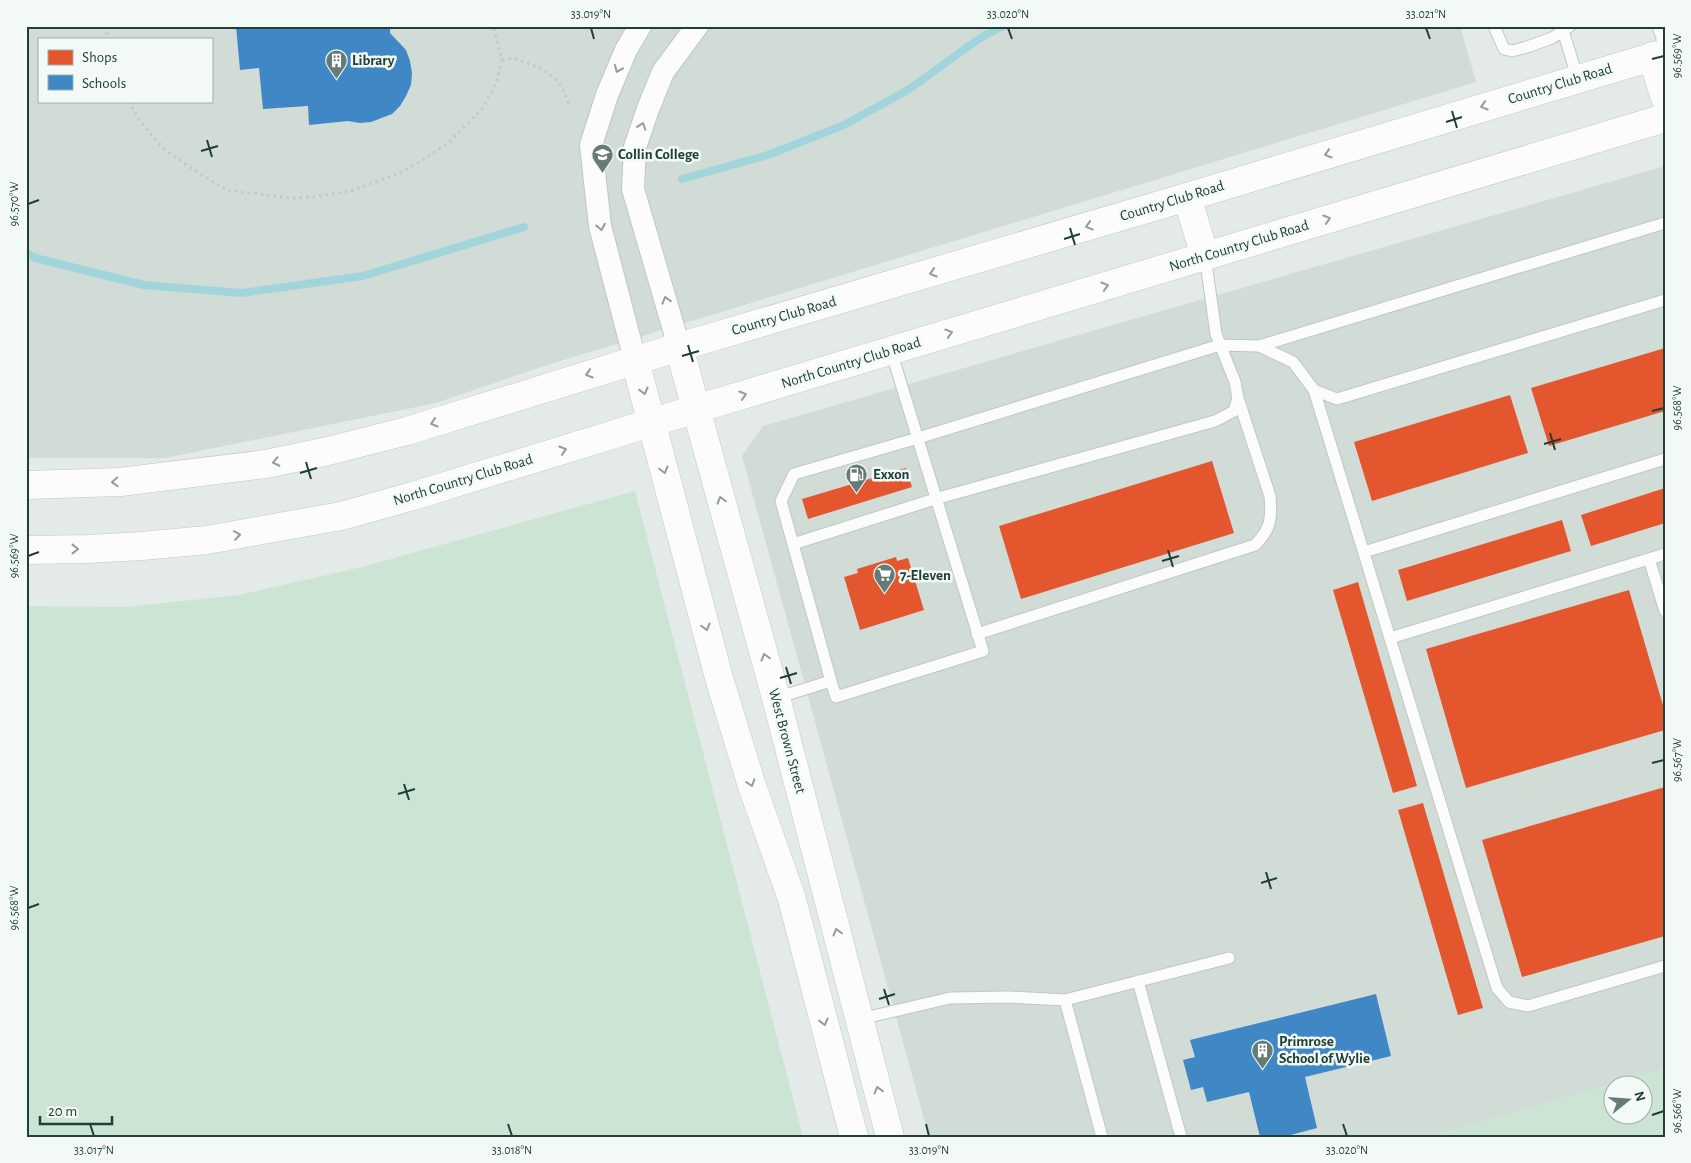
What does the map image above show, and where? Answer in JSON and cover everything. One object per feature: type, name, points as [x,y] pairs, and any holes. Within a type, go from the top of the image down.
[{"type":"main road","points":[[1661,52],[1665,98]]},
{"type":"main road","name":"Country Club Road","points":[[679,347],[1187,197],[1661,52]]},
{"type":"main road","name":"North Country Club Road","points":[[26,550],[87,549],[197,540],[341,516],[413,496],[1665,118]]},
{"type":"main road","points":[[1187,197],[1205,256]]},
{"type":"main road","points":[[26,485],[120,482],[275,462],[328,451],[407,431],[679,347]]},
{"type":"main road","name":"West Brown Street","points":[[679,347],[776,698],[890,1137]]},
{"type":"main road","points":[[635,360],[719,678],[752,786],[792,898],[823,974],[839,1004],[848,1014],[860,1019]]},
{"type":"main road","points":[[792,898],[854,1137]]},
{"type":"street","points":[[635,360],[600,226],[591,145],[607,95],[626,50],[640,26]]},
{"type":"street","points":[[679,347],[633,189],[635,147],[663,72],[698,26]]},
{"type":"lane","points":[[1494,26],[1504,49],[1512,51],[1552,38],[1567,29],[1578,78]]},
{"type":"lane","points":[[1658,26],[1661,52]]},
{"type":"lane","points":[[891,351],[918,438],[977,634],[983,651],[836,697],[780,501],[794,474],[918,438],[1220,345],[1259,346],[1665,223]]},
{"type":"lane","points":[[977,634],[1255,545],[1265,535],[1271,513],[1270,496],[1238,398],[1235,382],[1216,334],[1205,256]]},
{"type":"lane","points":[[1314,390],[1337,399],[1665,300]]},
{"type":"lane","points":[[1259,346],[1293,362],[1314,390],[1497,988],[1509,1002],[1528,1006],[1665,966]]},
{"type":"lane","points":[[793,544],[936,499],[1215,421],[1234,411],[1238,398]]},
{"type":"lane","points":[[1364,552],[1665,459]]},
{"type":"lane","points":[[1390,638],[1665,554]]},
{"type":"lane","points":[[1649,559],[1665,611]]},
{"type":"lane","points":[[776,698],[831,681]]},
{"type":"lane","points":[[860,1019],[950,998],[1009,997],[1065,1000],[1229,958]]},
{"type":"lane","points":[[1138,981],[1181,1137]]},
{"type":"lane","points":[[1065,1000],[1102,1137]]},
{"type":"path","points":[[130,102],[140,121],[164,149],[227,190],[290,198],[312,197],[351,191],[400,172],[424,159],[448,143],[483,108],[497,81],[502,60],[493,26]]},
{"type":"path","points":[[502,60],[513,58],[540,68],[556,79],[564,91],[570,107]]},
{"type":"shaded area","name":"Collin College","points":[[26,26],[1460,26],[1476,82],[544,366],[436,403],[165,458],[26,458]]},
{"type":"shaded area","points":[[1665,166],[1665,1069],[1641,1076],[1604,1076],[1604,1087],[1430,1137],[929,1137],[742,456],[763,426]]},
{"type":"green space","points":[[635,491],[803,1137],[26,1137],[26,606],[126,607],[239,595],[362,567]]},
{"type":"green space","points":[[1665,1069],[1665,1137],[1430,1137],[1604,1087],[1604,1126],[1654,1126],[1654,1076],[1641,1076]]},
{"type":"building: Shops","points":[[1665,348],[1665,411],[1549,446],[1531,388]]},
{"type":"building: Shops","points":[[1510,395],[1528,453],[1372,501],[1354,442]]},
{"type":"building: Shops","points":[[1212,461],[1234,533],[1021,599],[999,526]]},
{"type":"building: Shops","name":"Exxon","points":[[906,468],[912,487],[808,519],[802,499]]},
{"type":"building: Shops","points":[[1665,488],[1665,523],[1591,546],[1581,515]]},
{"type":"building: Shops","points":[[1562,520],[1571,551],[1407,601],[1398,570]]},
{"type":"building: Shops","name":"7-Eleven","points":[[896,557],[897,561],[908,558],[924,610],[860,630],[844,577],[858,573],[857,569]]},
{"type":"building: Shops","points":[[1358,582],[1417,786],[1393,793],[1333,590]]},
{"type":"building: Shops","points":[[1629,590],[1665,712],[1665,730],[1466,788],[1426,649]]},
{"type":"building: Shops","points":[[1665,787],[1665,936],[1522,977],[1482,840]]},
{"type":"building: Shops","points":[[1423,803],[1483,1008],[1458,1015],[1398,810]]},
{"type":"building: Schools","name":"Library","points":[[236,26],[390,26],[390,33],[406,50],[410,61],[411,85],[400,106],[392,114],[371,122],[348,121],[309,125],[308,106],[263,109],[259,68],[240,70]]},
{"type":"building: Schools","name":"Primrose School of Wylie","points":[[1376,994],[1391,1056],[1305,1077],[1317,1128],[1283,1137],[1260,1137],[1249,1092],[1207,1102],[1203,1087],[1191,1090],[1183,1060],[1195,1057],[1190,1040]]},
{"type":"waterway","points":[[682,179],[768,155],[844,125],[908,90],[980,38],[1003,26]]},
{"type":"waterway","points":[[26,253],[35,258],[144,285],[242,293],[363,276],[524,227]]},
{"type":"place","name":"Library","points":[[336,79]]},
{"type":"place","name":"Collin College","points":[[602,173]]},
{"type":"place","name":"Exxon","points":[[857,493]]},
{"type":"place","name":"7-Eleven","points":[[884,594]]},
{"type":"place","name":"Primrose School of Wylie","points":[[1263,1069]]}]
